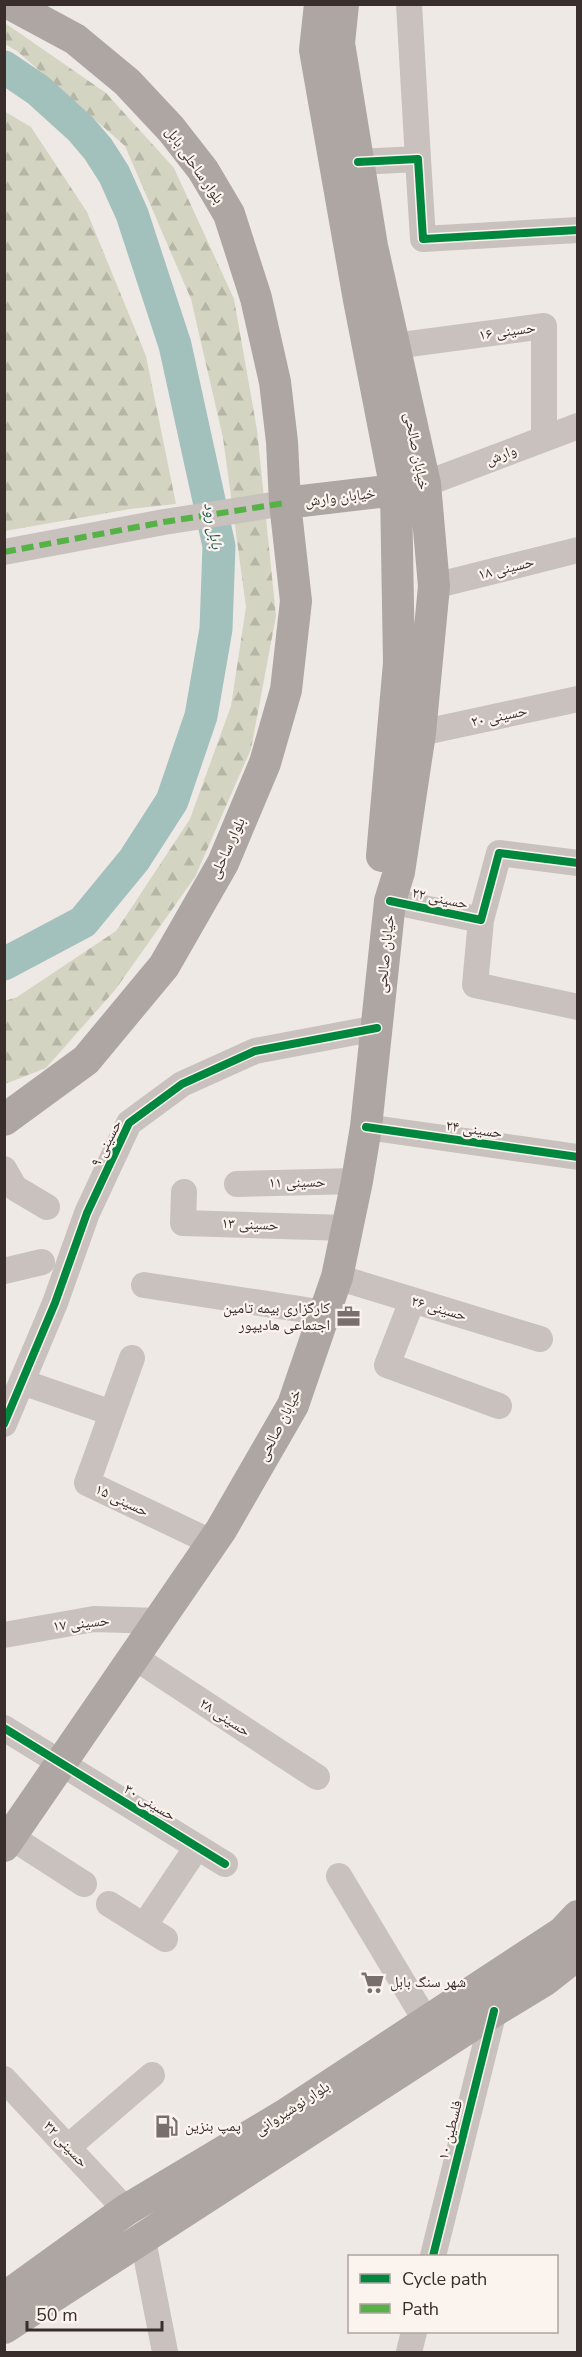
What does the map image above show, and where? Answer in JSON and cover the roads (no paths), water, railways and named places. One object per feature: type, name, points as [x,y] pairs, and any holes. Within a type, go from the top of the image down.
[{"type":"main road","name":"بلوار ساحلی بابل","points":[[10,4],[75,39],[127,82],[171,129],[203,170],[229,214],[256,297],[275,382],[282,442],[285,503]]},
{"type":"main road","name":"خيابان صالحی","points":[[8,1842],[213,1542],[293,1405],[337,1277],[357,1181],[366,1127],[390,901],[399,873],[420,733],[434,586],[410,487],[359,300],[315,50],[320,4]]},
{"type":"main road","name":"خيابان صالحی","points":[[343,4],[339,43],[372,246],[394,346],[410,487],[399,663],[381,869],[390,901]]},
{"type":"main road","name":"خیابان وارش","points":[[285,503],[410,487]]},
{"type":"main road","name":"بلوار ساحلی","points":[[4,1120],[86,1060],[164,966],[223,863],[265,763],[286,690],[296,601],[285,503]]},
{"type":"main road","name":"بلوار نوشیروانی","points":[[4,2298],[126,2210],[283,2116],[563,1932],[578,1916]]},
{"type":"main road","name":"بلوار نوشیروانی","points":[[4,2328],[545,1980],[578,1954]]},
{"type":"street","points":[[409,4],[423,239],[578,230]]},
{"type":"street","points":[[358,162],[418,159]]},
{"type":"street","name":"حسینی ۱۶","points":[[394,346],[544,326],[544,439]]},
{"type":"street","name":"وارش","points":[[410,487],[578,426]]},
{"type":"street","points":[[4,552],[164,522],[285,503]]},
{"type":"street","name":"حسینی ۱۸","points":[[434,586],[578,550]]},
{"type":"street","name":"حسینی ٢٠","points":[[420,733],[578,699]]},
{"type":"street","name":"حسینی ۲۲","points":[[390,901],[481,920],[499,853],[578,863]]},
{"type":"street","points":[[481,920],[475,985],[578,1007]]},
{"type":"street","name":"حسینی ٩","points":[[4,1424],[55,1303],[87,1213],[129,1123],[182,1084],[255,1051],[377,1028]]},
{"type":"street","name":"حسینی ۲۴","points":[[366,1127],[578,1157]]},
{"type":"street","points":[[4,1170],[15,1188],[47,1207]]},
{"type":"street","name":"حسینی ۱۱","points":[[237,1184],[357,1181]]},
{"type":"street","name":"حسینی ۱۳","points":[[184,1192],[183,1222],[347,1228]]},
{"type":"street","points":[[4,1271],[42,1262]]},
{"type":"street","name":"حسینی ۲۶","points":[[337,1277],[540,1339]]},
{"type":"street","points":[[144,1285],[325,1312]]},
{"type":"street","points":[[412,1301],[387,1365],[499,1406]]},
{"type":"street","name":"حسینی ۱۵","points":[[132,1358],[87,1484],[213,1542]]},
{"type":"street","points":[[22,1382],[112,1413]]},
{"type":"street","name":"حسینی ۱۷","points":[[4,1635],[94,1618],[159,1621]]},
{"type":"street","name":"حسینی ۲۸","points":[[134,1657],[317,1777]]},
{"type":"street","name":"حسینی ۳۰","points":[[4,1728],[225,1864]]},
{"type":"street","points":[[8,1842],[84,1884]]},
{"type":"street","points":[[109,1904],[154,1933],[197,1847]]},
{"type":"street","points":[[339,1876],[426,2021]]},
{"type":"street","name":"فلسطین ۱۰","points":[[433,2255],[494,2011]]},
{"type":"street","points":[[68,2147],[152,2075]]},
{"type":"street","name":"حسینی ۳۲","points":[[4,2079],[126,2210]]},
{"type":"street","points":[[143,2240],[165,2352]]},
{"type":"street","points":[[409,2352],[414,2333]]},
{"type":"waterway","name":"بابل رود","points":[[4,67],[38,90],[81,129],[98,149],[114,174],[132,214],[175,345],[219,546],[216,629],[201,716],[172,801],[134,860],[83,922],[4,964]]},
{"type":"place","name":"کارگزاری بیمه تامین اجتماعی هادیپور","points":[[348,1317]]},
{"type":"place","name":"شهر سنگ بابل","points":[[372,1982]]},
{"type":"place","name":"پمپ بنزین","points":[[167,2126]]}]
